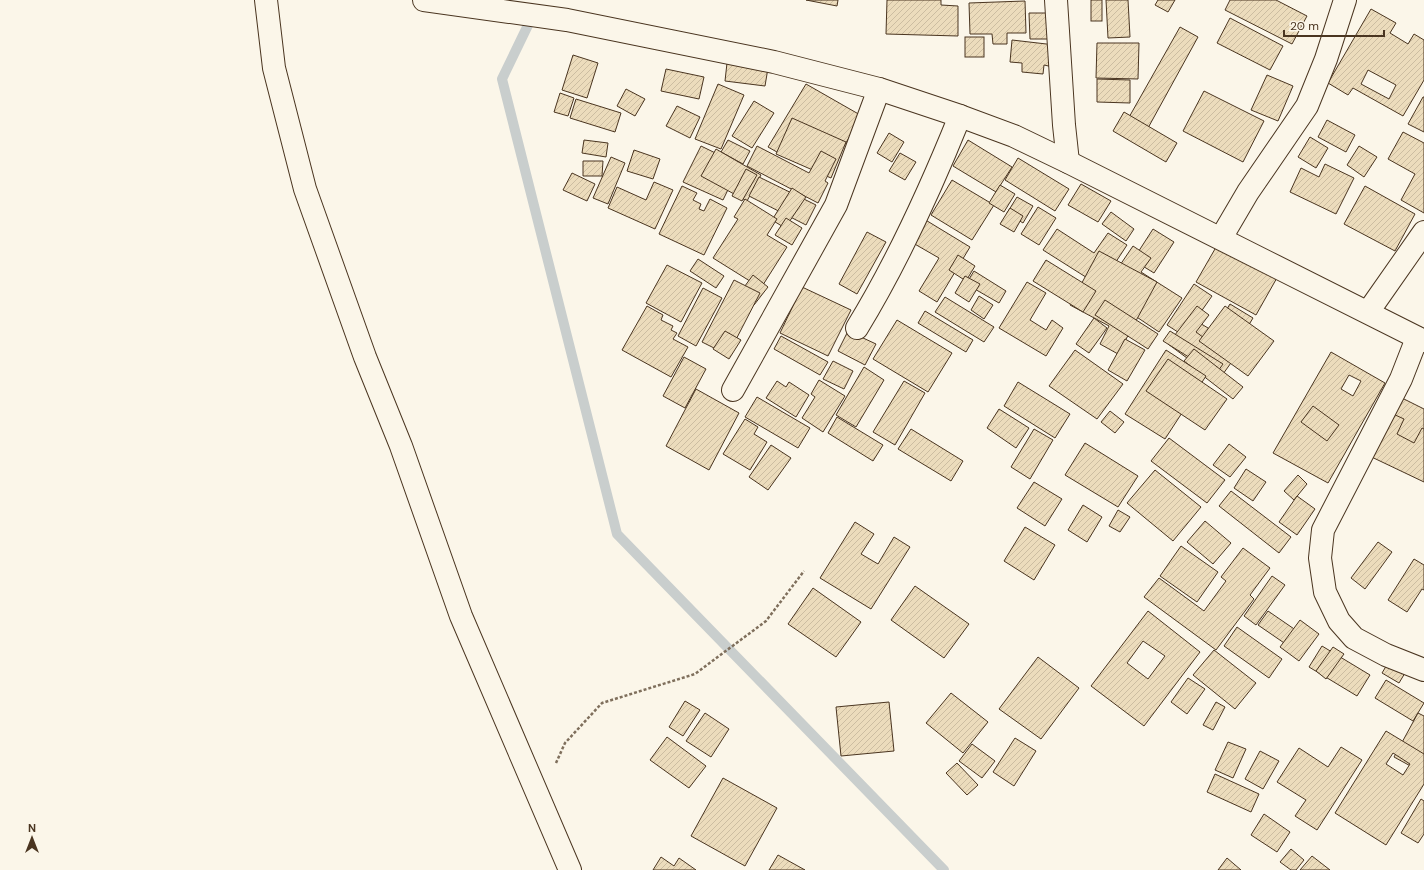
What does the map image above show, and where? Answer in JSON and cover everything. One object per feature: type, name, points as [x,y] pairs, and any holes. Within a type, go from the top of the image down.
[{"type":"street","points":[[266,0],[274,68],[305,189],[366,357],[401,446],[461,616],[570,870]]},
{"type":"street","points":[[424,0],[575,21],[774,62],[879,89],[960,116],[1014,136],[1068,162],[1421,339],[1323,530],[1320,558],[1325,592],[1340,621],[1354,638],[1386,655],[1424,670]]},
{"type":"street","points":[[1056,0],[1064,125],[1068,162]]},
{"type":"street","points":[[1221,238],[1248,192],[1307,106],[1326,59],[1345,0]]},
{"type":"street","points":[[733,390],[836,205],[879,89]]},
{"type":"street","points":[[857,328],[902,247],[936,176],[960,116]]},
{"type":"street","points":[[1368,312],[1424,232]]},
{"type":"path","points":[[540,800],[565,743],[602,703],[695,674],[766,621],[804,571]]},
{"type":"building","points":[[806,0],[838,0],[837,6]]},
{"type":"building","points":[[887,0],[941,0],[941,5],[958,6],[958,36],[886,34]]},
{"type":"building","points":[[1091,0],[1102,0],[1102,21],[1091,21]]},
{"type":"building","points":[[1106,0],[1128,0],[1130,37],[1108,38]]},
{"type":"building","points":[[1158,0],[1175,0],[1168,12],[1155,5]]},
{"type":"building","points":[[1230,0],[1276,0],[1307,16],[1292,44],[1225,10]]},
{"type":"building","points":[[1025,1],[1026,33],[1007,33],[1007,44],[993,44],[992,34],[970,34],[969,3]]},
{"type":"building","points":[[1371,9],[1396,23],[1390,33],[1408,44],[1414,34],[1424,40],[1424,80],[1403,116],[1353,88],[1348,95],[1328,83]],"holes":[[[1368,70],[1396,85],[1389,99],[1361,84]]]},
{"type":"building","points":[[1029,13],[1050,13],[1050,39],[1030,39]]},
{"type":"building","points":[[1230,18],[1283,46],[1270,70],[1217,43]]},
{"type":"building","points":[[1180,27],[1198,37],[1148,128],[1128,119]]},
{"type":"building","points":[[965,37],[984,37],[984,57],[965,57]]},
{"type":"building","points":[[1012,40],[1055,45],[1053,67],[1044,65],[1043,74],[1022,72],[1022,63],[1010,62]]},
{"type":"building","points":[[1097,43],[1139,43],[1138,79],[1096,78]]},
{"type":"building","points":[[573,55],[598,63],[587,98],[562,90]]},
{"type":"building","points":[[727,63],[768,68],[765,86],[725,81]]},
{"type":"building","points":[[666,69],[704,77],[699,99],[661,91]]},
{"type":"building","points":[[1267,75],[1293,86],[1278,121],[1251,110]]},
{"type":"building","points":[[1097,79],[1130,80],[1130,103],[1097,102]]},
{"type":"building","points":[[718,84],[744,95],[721,149],[695,139]]},
{"type":"building","points":[[806,84],[862,116],[838,156],[807,138],[793,161],[768,147]]},
{"type":"building","points":[[626,89],[645,99],[635,116],[617,106]]},
{"type":"building","points":[[1204,91],[1264,121],[1243,162],[1183,131]]},
{"type":"building","points":[[560,93],[574,98],[568,116],[554,112]]},
{"type":"building","points":[[1424,97],[1424,132],[1408,124]]},
{"type":"building","points":[[576,99],[621,113],[615,132],[570,118]]},
{"type":"building","points":[[754,101],[774,113],[752,148],[732,136]]},
{"type":"building","points":[[677,106],[700,117],[690,138],[666,126]]},
{"type":"building","points":[[1124,112],[1177,143],[1166,162],[1113,131]]},
{"type":"building","points":[[792,118],[846,142],[831,178],[776,154]]},
{"type":"building","points":[[1327,120],[1355,135],[1346,152],[1318,137]]},
{"type":"building","points":[[1403,132],[1424,143],[1424,213],[1401,200],[1415,174],[1388,159]]},
{"type":"building","points":[[889,133],[904,142],[892,162],[877,153]]},
{"type":"building","points":[[1310,137],[1328,148],[1316,168],[1298,157]]},
{"type":"building","points":[[584,140],[608,143],[606,157],[582,153]]},
{"type":"building","points":[[728,140],[750,151],[743,164],[721,152]]},
{"type":"building","points":[[968,140],[1012,167],[996,192],[953,166]]},
{"type":"building","points":[[701,146],[740,165],[723,200],[683,182]]},
{"type":"building","points":[[757,146],[809,173],[821,151],[836,159],[825,181],[828,183],[818,203],[747,166]]},
{"type":"building","points":[[1359,146],[1377,157],[1364,177],[1347,165]]},
{"type":"building","points":[[716,149],[761,175],[747,201],[701,176]]},
{"type":"building","points":[[634,150],[660,159],[653,179],[627,171]]},
{"type":"building","points":[[900,153],[916,162],[905,180],[889,171]]},
{"type":"building","points":[[611,157],[625,163],[608,204],[593,198]]},
{"type":"building","points":[[1018,158],[1069,189],[1055,211],[1005,180]]},
{"type":"building","points":[[583,161],[603,161],[602,176],[583,176]]},
{"type":"building","points":[[1325,164],[1354,178],[1336,214],[1290,192],[1301,168],[1319,177]]},
{"type":"building","points":[[746,169],[757,175],[742,201],[732,196]]},
{"type":"building","points":[[572,173],[595,184],[587,201],[563,190]]},
{"type":"building","points":[[759,177],[816,205],[806,225],[749,196]]},
{"type":"building","points":[[952,180],[994,205],[972,240],[931,215]]},
{"type":"building","points":[[654,182],[673,190],[655,229],[608,208],[617,187],[646,200]]},
{"type":"building","points":[[1081,184],[1111,201],[1098,222],[1068,205]]},
{"type":"building","points":[[1000,185],[1015,194],[1004,212],[989,203]]},
{"type":"building","points":[[682,186],[697,193],[693,200],[701,204],[699,209],[704,211],[710,199],[727,208],[704,255],[659,234]]},
{"type":"building","points":[[1365,186],[1415,214],[1395,251],[1344,224]]},
{"type":"building","points":[[792,188],[806,197],[785,228],[772,220]]},
{"type":"building","points":[[1017,197],[1033,206],[1023,223],[1007,213]]},
{"type":"building","points":[[745,199],[777,219],[767,235],[787,247],[761,288],[713,258],[738,219],[734,217]]},
{"type":"building","points":[[1038,207],[1056,218],[1039,245],[1021,234]]},
{"type":"building","points":[[1010,208],[1023,216],[1014,232],[1000,224]]},
{"type":"building","points":[[1111,212],[1134,229],[1126,241],[1102,224]]},
{"type":"building","points":[[919,216],[970,247],[937,302],[919,291],[939,258],[906,239]]},
{"type":"building","points":[[786,218],[802,228],[792,245],[775,235]]},
{"type":"building","points":[[1057,229],[1094,253],[1108,233],[1127,245],[1100,286],[1043,250]]},
{"type":"building","points":[[1153,229],[1174,242],[1154,273],[1133,260]]},
{"type":"building","points":[[867,232],[886,242],[857,294],[839,284]]},
{"type":"building","points":[[1219,242],[1278,276],[1256,315],[1196,282]]},
{"type":"building","points":[[1133,246],[1151,258],[1141,272],[1182,298],[1159,332],[1101,293]]},
{"type":"building","points":[[1099,251],[1157,282],[1118,354],[1100,344],[1109,326],[1070,305]]},
{"type":"building","points":[[958,255],[975,266],[966,281],[949,270]]},
{"type":"building","points":[[698,259],[724,276],[716,288],[690,271]]},
{"type":"building","points":[[1046,260],[1096,291],[1083,312],[1033,281]]},
{"type":"building","points":[[667,265],[702,283],[681,322],[646,303]]},
{"type":"building","points":[[974,271],[1006,291],[999,303],[966,284]]},
{"type":"building","points":[[753,275],[768,287],[754,305],[739,294]]},
{"type":"building","points":[[965,276],[980,284],[969,302],[955,293]]},
{"type":"building","points":[[734,280],[760,293],[728,355],[702,342]]},
{"type":"building","points":[[1027,282],[1046,293],[1030,320],[1046,330],[1052,320],[1063,328],[1046,356],[999,328]]},
{"type":"building","points":[[1194,284],[1212,296],[1184,336],[1167,325]]},
{"type":"building","points":[[802,287],[851,310],[828,356],[780,333]]},
{"type":"building","points":[[703,288],[722,298],[696,346],[678,336]]},
{"type":"building","points":[[979,296],[993,305],[984,319],[971,310]]},
{"type":"building","points":[[945,297],[994,327],[984,342],[935,312]]},
{"type":"building","points":[[1105,300],[1158,334],[1148,349],[1095,315]]},
{"type":"building","points":[[1230,304],[1253,318],[1227,361],[1188,337],[1198,322],[1213,331]]},
{"type":"building","points":[[647,306],[663,315],[661,320],[673,326],[671,330],[677,333],[673,339],[688,347],[671,377],[622,350]]},
{"type":"building","points":[[1197,306],[1209,315],[1196,332],[1215,346],[1228,329],[1246,342],[1218,381],[1168,344]]},
{"type":"building","points":[[1225,306],[1274,341],[1248,376],[1199,341]]},
{"type":"building","points":[[925,311],[973,340],[966,352],[918,323]]},
{"type":"building","points":[[1094,318],[1107,328],[1089,353],[1076,344]]},
{"type":"building","points":[[897,320],[952,353],[928,392],[873,359]]},
{"type":"building","points":[[725,331],[741,340],[729,359],[713,349]]},
{"type":"building","points":[[848,331],[876,344],[865,365],[838,351]]},
{"type":"building","points":[[1170,331],[1223,364],[1216,374],[1163,341]]},
{"type":"building","points":[[781,336],[828,362],[820,375],[774,349]]},
{"type":"building","points":[[1125,339],[1145,350],[1127,381],[1108,370]]},
{"type":"building","points":[[1194,349],[1243,387],[1233,399],[1184,361]]},
{"type":"building","points":[[1075,350],[1123,384],[1097,419],[1049,386]]},
{"type":"building","points":[[1166,350],[1206,376],[1165,439],[1125,414]]},
{"type":"building","points":[[1331,352],[1385,383],[1328,483],[1273,453]],"holes":[[[1349,375],[1361,381],[1353,396],[1341,389]]]},
{"type":"building","points":[[684,357],[706,369],[685,408],[663,396]]},
{"type":"building","points":[[1168,359],[1227,399],[1205,430],[1146,391]]},
{"type":"building","points":[[833,361],[853,371],[844,389],[823,379]]},
{"type":"building","points":[[864,367],[884,380],[856,427],[836,415]]},
{"type":"building","points":[[819,380],[845,396],[823,432],[802,418],[815,397],[811,394]]},
{"type":"building","points":[[777,381],[786,387],[789,382],[809,395],[796,417],[766,398]]},
{"type":"building","points":[[904,381],[925,393],[895,445],[873,432]]},
{"type":"building","points":[[1018,382],[1070,414],[1055,438],[1004,406]]},
{"type":"building","points":[[696,389],[739,413],[709,470],[666,446]]},
{"type":"building","points":[[757,397],[810,428],[798,448],[745,417]]},
{"type":"building","points":[[1402,398],[1424,409],[1424,468],[1379,445]]},
{"type":"building","points":[[1313,406],[1339,425],[1327,441],[1301,422]]},
{"type":"building","points":[[1380,408],[1404,419],[1397,434],[1414,443],[1422,428],[1424,429],[1424,482],[1359,451]]},
{"type":"building","points":[[999,409],[1029,428],[1016,448],[987,428]]},
{"type":"building","points":[[1110,411],[1124,422],[1115,433],[1101,422]]},
{"type":"building","points":[[837,417],[883,445],[873,461],[828,433]]},
{"type":"building","points":[[745,419],[758,427],[754,434],[767,442],[750,470],[723,454]]},
{"type":"building","points":[[911,429],[963,461],[951,481],[898,449]]},
{"type":"building","points":[[1034,429],[1053,440],[1030,479],[1011,467]]},
{"type":"building","points":[[1169,438],[1225,480],[1207,503],[1151,461]]},
{"type":"building","points":[[1085,443],[1138,476],[1118,507],[1065,475]]},
{"type":"building","points":[[1229,444],[1246,457],[1230,477],[1213,465]]},
{"type":"building","points":[[771,445],[791,458],[768,490],[749,477]]},
{"type":"building","points":[[1246,469],[1266,482],[1253,501],[1234,488]]},
{"type":"building","points":[[1155,470],[1201,507],[1173,541],[1127,503]]},
{"type":"building","points":[[1298,475],[1307,484],[1294,500],[1284,491]]},
{"type":"building","points":[[1034,482],[1062,499],[1045,526],[1017,508]]},
{"type":"building","points":[[1231,491],[1291,537],[1279,553],[1219,506]]},
{"type":"building","points":[[1297,496],[1315,509],[1297,535],[1279,522]]},
{"type":"building","points":[[1083,505],[1102,517],[1087,542],[1068,530]]},
{"type":"building","points":[[1118,510],[1130,517],[1120,532],[1109,526]]},
{"type":"building","points":[[1205,521],[1231,543],[1213,564],[1187,542]]},
{"type":"building","points":[[855,522],[874,534],[861,554],[878,564],[894,537],[910,547],[871,609],[820,578]]},
{"type":"building","points":[[1025,527],[1055,545],[1034,580],[1004,561]]},
{"type":"building","points":[[1378,542],[1392,552],[1365,589],[1351,578]]},
{"type":"building","points":[[1181,546],[1218,572],[1197,602],[1160,576]]},
{"type":"building","points":[[1243,548],[1270,568],[1250,595],[1254,599],[1216,650],[1144,597],[1159,578],[1204,611],[1226,581],[1221,577]]},
{"type":"building","points":[[1414,559],[1424,565],[1424,590],[1422,589],[1407,612],[1388,600]]},
{"type":"building","points":[[1272,576],[1285,585],[1256,625],[1244,616]]},
{"type":"building","points":[[915,586],[969,624],[944,658],[891,620]]},
{"type":"building","points":[[813,588],[861,622],[836,657],[788,624]]},
{"type":"building","points":[[1148,611],[1200,652],[1144,726],[1091,686]],"holes":[[[1143,641],[1165,656],[1148,679],[1127,663]]]},
{"type":"building","points":[[1268,611],[1300,633],[1290,647],[1258,625]]},
{"type":"building","points":[[1300,620],[1319,634],[1299,661],[1280,647]]},
{"type":"building","points":[[1237,627],[1282,659],[1269,678],[1224,646]]},
{"type":"building","points":[[1322,646],[1370,675],[1357,696],[1309,667]]},
{"type":"building","points":[[1333,647],[1344,654],[1326,679],[1316,671]]},
{"type":"building","points":[[1214,650],[1256,683],[1235,709],[1193,675]]},
{"type":"building","points":[[1394,653],[1411,663],[1399,683],[1382,673]]},
{"type":"building","points":[[1038,657],[1079,688],[1041,739],[999,709]]},
{"type":"building","points":[[1188,678],[1205,689],[1187,714],[1171,702]]},
{"type":"building","points":[[1386,680],[1424,703],[1413,721],[1375,698]]},
{"type":"building","points":[[951,693],[988,722],[963,753],[926,723]]},
{"type":"building","points":[[685,701],[700,710],[683,736],[669,727]]},
{"type":"building","points":[[889,702],[894,751],[841,756],[836,707]]},
{"type":"building","points":[[1216,702],[1225,707],[1213,730],[1203,725]]},
{"type":"building","points":[[705,713],[729,729],[711,757],[686,741]]},
{"type":"building","points":[[1418,713],[1424,716],[1424,754],[1416,769],[1394,757]]},
{"type":"building","points":[[1386,731],[1424,754],[1424,784],[1386,845],[1335,813]],"holes":[[[1393,753],[1410,764],[1403,775],[1386,764]]]},
{"type":"building","points":[[667,737],[706,766],[689,788],[650,760]]},
{"type":"building","points":[[1015,738],[1036,751],[1014,786],[993,772]]},
{"type":"building","points":[[1228,742],[1246,749],[1233,778],[1215,770]]},
{"type":"building","points":[[972,744],[995,761],[982,778],[959,761]]},
{"type":"building","points":[[1341,747],[1362,760],[1317,830],[1295,816],[1306,800],[1277,782],[1299,748],[1328,767]]},
{"type":"building","points":[[1260,751],[1279,761],[1263,789],[1245,779]]},
{"type":"building","points":[[957,763],[978,785],[967,795],[946,773]]},
{"type":"building","points":[[1215,774],[1259,794],[1251,812],[1207,792]]},
{"type":"building","points":[[723,778],[777,808],[745,866],[691,836]]},
{"type":"building","points":[[1421,799],[1424,801],[1424,834],[1418,843],[1401,833]]},
{"type":"building","points":[[1264,814],[1290,832],[1277,852],[1251,835]]},
{"type":"building","points":[[1291,849],[1304,860],[1296,870],[1291,870],[1280,862]]},
{"type":"building","points":[[778,855],[805,870],[769,870]]},
{"type":"building","points":[[1312,856],[1330,870],[1300,870]]},
{"type":"building","points":[[661,857],[674,866],[679,858],[696,870],[653,870]]},
{"type":"building","points":[[1227,858],[1241,870],[1218,870]]},
{"type":"waterway","points":[[530,21],[502,79],[617,534],[944,870]]}]
